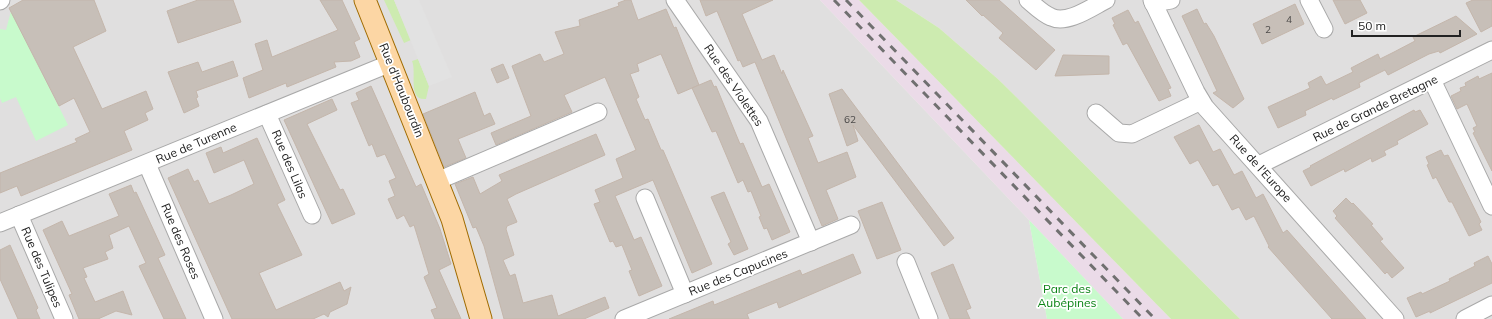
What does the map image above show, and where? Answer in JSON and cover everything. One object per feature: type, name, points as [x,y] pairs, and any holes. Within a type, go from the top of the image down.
[{"type":"main road","name":"Rue d'Haubourdin","points":[[365,0],[437,180],[461,247],[481,319]]},
{"type":"street","name":"Rue des Violettes","points":[[675,0],[759,121],[811,242]]},
{"type":"street","points":[[1028,0],[1049,17],[1062,19],[1074,16],[1106,0]]},
{"type":"street","points":[[1152,2],[1171,0]]},
{"type":"street","points":[[1309,0],[1324,29]]},
{"type":"street","name":"Rue de l'Europe","points":[[1152,2],[1201,102],[1395,319]]},
{"type":"street","name":"Rue de Grande Bretagne","points":[[1259,166],[1492,50]]},
{"type":"street","name":"Rue de Turenne","points":[[0,223],[391,63]]},
{"type":"street","points":[[1432,80],[1492,206]]},
{"type":"street","points":[[1096,113],[1119,132],[1132,134],[1201,102]]},
{"type":"street","points":[[437,180],[598,112]]},
{"type":"street","name":"Rue des Lilas","points":[[267,114],[312,215]]},
{"type":"street","name":"Rue des Roses","points":[[147,164],[214,319]]},
{"type":"street","points":[[645,198],[685,294]]},
{"type":"street","name":"Rue des Tulipes","points":[[19,215],[64,319]]},
{"type":"street","name":"Rue des Capucines","points":[[624,319],[851,225]]},
{"type":"street","points":[[906,262],[929,319]]},
{"type":"street","points":[[1464,319],[1492,306]]},
{"type":"shaded area","points":[[0,0],[820,0],[1029,220],[1047,319],[0,319]]},
{"type":"shaded area","points":[[394,0],[419,0],[452,77],[429,86]]},
{"type":"shaded area","points":[[820,0],[859,0],[1171,319],[1123,319]]},
{"type":"shaded area","points":[[896,0],[1492,0],[1492,319],[1240,319],[999,80],[939,28]]},
{"type":"green space","points":[[384,0],[394,0],[411,40],[404,43]]},
{"type":"green space","points":[[859,0],[896,0],[939,28],[999,80],[1240,319],[1171,319]]},
{"type":"green space","points":[[11,11],[68,125],[36,141],[16,97],[2,103],[0,98],[0,29],[6,30]]},
{"type":"green space","points":[[418,59],[429,86],[426,99],[420,98],[416,95],[415,91],[412,61]]},
{"type":"green space","name":"Parc des Aubépines","points":[[1029,220],[1123,319],[1047,319]]},
{"type":"building","points":[[23,0],[94,0],[106,31],[73,47],[102,109],[146,91],[153,109],[145,113],[148,120],[124,131],[132,150],[21,196],[17,186],[0,193],[0,173],[77,142],[75,139],[90,132],[74,98],[59,106],[9,8]]},
{"type":"building","points":[[198,0],[233,0],[241,22],[178,43],[167,11]]},
{"type":"building","points":[[320,0],[342,0],[360,39],[354,42],[360,57],[351,61],[334,62],[336,67],[287,87],[286,83],[249,98],[243,78],[263,70],[255,44],[267,40],[272,57],[338,30]]},
{"type":"building","points":[[631,0],[638,20],[666,9],[674,28],[676,27],[699,85],[678,94],[661,54],[637,64],[639,71],[630,74],[639,97],[636,99],[645,120],[648,119],[661,150],[663,150],[712,264],[692,273],[653,180],[615,196],[634,240],[641,237],[662,286],[639,296],[629,271],[632,270],[622,245],[616,247],[613,241],[610,242],[594,204],[600,202],[595,190],[623,178],[616,159],[636,150],[605,77],[564,95],[572,112],[496,145],[491,133],[531,116],[512,66],[540,54],[544,62],[564,54],[555,32],[580,26],[579,20],[619,6],[618,3]]},
{"type":"building","points":[[700,0],[773,0],[742,14],[762,60],[774,55],[782,74],[783,70],[813,136],[808,138],[818,163],[847,152],[856,177],[826,190],[838,219],[822,226],[755,62],[743,67],[740,60],[738,61],[717,11],[706,16]]},
{"type":"building","points":[[966,0],[999,0],[1055,50],[1036,70],[999,38],[1003,33],[983,15],[982,16]]},
{"type":"building","points":[[1333,0],[1360,0],[1367,13],[1345,24]]},
{"type":"building","points":[[1473,0],[1492,0],[1492,26],[1481,32],[1466,3]]},
{"type":"building","points":[[1295,4],[1304,24],[1262,44],[1253,24]]},
{"type":"building","points":[[1197,9],[1204,24],[1206,23],[1214,36],[1244,99],[1233,108],[1213,93],[1217,91],[1182,16]]},
{"type":"building","points":[[1128,10],[1135,23],[1138,21],[1171,88],[1168,89],[1171,96],[1159,101],[1127,43],[1123,45],[1113,25],[1115,24],[1112,18]]},
{"type":"building","points":[[1456,16],[1477,34],[1440,53],[1439,51],[1429,54],[1388,75],[1385,70],[1359,83],[1360,87],[1305,111],[1306,115],[1278,128],[1268,107],[1310,88],[1308,83],[1321,76],[1326,85],[1353,72],[1351,68],[1378,54],[1380,59],[1415,41],[1413,37]]},
{"type":"building","points":[[1063,55],[1109,56],[1109,74],[1055,76]]},
{"type":"building","points":[[233,61],[238,76],[196,91],[198,97],[196,98],[199,106],[184,113],[168,72],[198,62],[202,72]]},
{"type":"building","points":[[503,64],[509,78],[497,83],[491,69]]},
{"type":"building","points":[[1492,73],[1492,171],[1473,133],[1475,132],[1473,128],[1477,126],[1467,104],[1457,109],[1451,96],[1461,91],[1460,88],[1466,86],[1465,83],[1478,76],[1479,79]]},
{"type":"building","points":[[711,80],[714,87],[716,86],[740,144],[743,143],[762,187],[769,184],[790,232],[772,240],[767,228],[764,229],[759,217],[761,216],[751,191],[748,192],[743,180],[738,183],[716,131],[712,132],[692,88]]},
{"type":"building","points":[[371,86],[416,187],[421,184],[440,229],[451,264],[439,270],[461,319],[435,319],[431,310],[437,308],[424,277],[429,274],[414,225],[410,227],[404,215],[397,219],[388,199],[395,196],[389,181],[396,178],[385,154],[377,157],[372,144],[369,146],[351,103],[359,100],[356,93]]},
{"type":"building","points":[[842,89],[954,238],[944,246],[853,125],[858,141],[847,146],[829,94]]},
{"type":"building","points":[[475,92],[484,116],[490,113],[495,124],[458,139],[466,158],[444,167],[423,114]]},
{"type":"building","points":[[332,99],[337,110],[307,124],[340,190],[343,189],[355,214],[332,224],[284,120]]},
{"type":"building","points":[[1414,110],[1415,112],[1420,110],[1428,124],[1397,141],[1398,144],[1384,151],[1386,155],[1372,162],[1371,158],[1345,172],[1344,169],[1311,186],[1303,171]]},
{"type":"building","points":[[1199,125],[1213,152],[1220,149],[1234,175],[1242,171],[1256,198],[1263,194],[1283,233],[1287,230],[1366,319],[1332,319],[1268,247],[1269,246],[1254,216],[1246,220],[1239,207],[1232,210],[1218,184],[1213,186],[1198,160],[1190,164],[1174,137]]},
{"type":"building","points":[[596,134],[605,155],[507,199],[517,222],[507,226],[506,229],[514,255],[503,260],[510,276],[515,274],[523,303],[552,295],[558,316],[605,297],[609,308],[584,319],[504,319],[484,246],[476,227],[473,228],[455,184],[473,177],[480,194],[502,181],[499,175]]},
{"type":"building","points":[[257,138],[285,200],[277,204],[302,255],[259,273],[276,310],[340,282],[344,291],[351,287],[347,304],[330,312],[328,317],[324,314],[313,319],[232,319],[168,178],[188,169],[194,182],[198,180],[209,204],[231,195],[254,184],[244,160],[214,173],[206,153],[221,147],[223,153]]},
{"type":"building","points":[[1441,150],[1444,156],[1448,155],[1481,222],[1479,224],[1482,230],[1469,236],[1452,202],[1449,202],[1436,177],[1433,179],[1427,165],[1429,164],[1426,157]]},
{"type":"building","points":[[131,185],[134,193],[136,192],[165,255],[158,258],[186,319],[164,319],[139,266],[146,263],[129,226],[109,235],[113,248],[105,252],[108,259],[83,268],[87,277],[84,278],[95,302],[123,291],[132,315],[116,311],[98,319],[79,319],[69,295],[72,294],[43,230],[62,221],[69,236],[119,216],[109,194]]},
{"type":"building","points":[[724,192],[748,249],[734,255],[728,244],[731,242],[711,197]]},
{"type":"building","points":[[1346,198],[1352,204],[1353,203],[1373,224],[1371,225],[1383,239],[1380,241],[1404,268],[1392,278],[1387,272],[1385,274],[1335,218],[1337,216],[1333,211]]},
{"type":"building","points":[[882,202],[901,250],[877,259],[858,211]]},
{"type":"building","points":[[10,245],[38,308],[36,310],[40,319],[18,319],[0,279],[0,250]]},
{"type":"building","points":[[853,254],[861,273],[779,308],[777,302],[747,314],[749,319],[669,319],[713,301],[714,305],[800,270],[802,275]]},
{"type":"building","points":[[1488,256],[1492,264],[1492,283],[1430,313],[1430,311],[1416,317],[1407,298],[1421,292],[1422,294],[1450,281],[1449,279],[1475,266],[1474,263]]},
{"type":"building","points":[[953,264],[971,308],[966,310],[970,319],[950,319],[931,273]]},
{"type":"railway","points":[[834,0],[1143,319]]},
{"type":"railway","points":[[846,0],[1155,319]]}]
